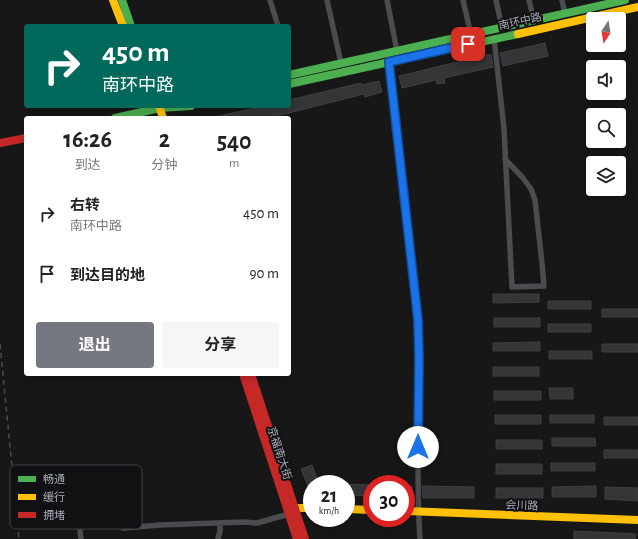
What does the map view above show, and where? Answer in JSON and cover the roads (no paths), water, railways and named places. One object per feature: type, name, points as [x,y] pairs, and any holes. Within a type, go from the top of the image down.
[{"type":"main road","points":[[113,0],[121,24]]},
{"type":"main road","points":[[122,0],[130,24]]},
{"type":"main road","name":"南环中路","points":[[291,75],[625,0]]},
{"type":"main road","name":"南环中路","points":[[291,84],[638,7]]},
{"type":"main road","points":[[124,116],[168,108]]},
{"type":"main road","points":[[0,143],[24,138]]},
{"type":"main road","name":"京福南大街","points":[[244,376],[290,510],[305,539]]},
{"type":"main road","name":"京福南大街","points":[[252,376],[297,539]]},
{"type":"main road","points":[[290,510],[303,509]]},
{"type":"main road","name":"会川路","points":[[418,512],[638,520]]},
{"type":"street","points":[[270,0],[277,24]]},
{"type":"street","points":[[327,0],[341,63]]},
{"type":"street","points":[[387,0],[397,51]]},
{"type":"street","points":[[463,0],[471,35]]},
{"type":"street","points":[[496,0],[502,28]]},
{"type":"street","points":[[529,0],[534,21]]},
{"type":"street","points":[[562,0],[565,14]]},
{"type":"street","points":[[494,38],[504,129],[505,158],[512,287],[544,286],[535,200],[531,189],[505,158]]},
{"type":"street","points":[[389,62],[418,320],[418,512],[420,539]]},
{"type":"street","points":[[142,526],[220,522],[257,523],[290,510]]},
{"type":"street","points":[[218,539],[220,522]]},
{"type":"street","points":[[80,531],[81,539]]},
{"type":"railway","points":[[0,344],[12,465]]},
{"type":"railway","points":[[18,529],[19,539]]}]
